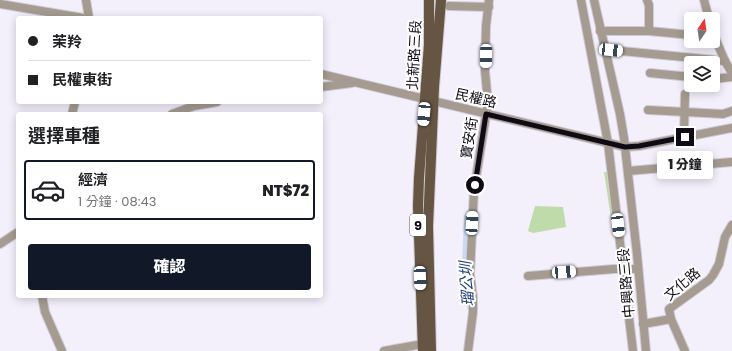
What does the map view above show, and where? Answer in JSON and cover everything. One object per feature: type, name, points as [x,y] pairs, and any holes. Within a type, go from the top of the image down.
[{"type":"main road","name":"北新路三段","points":[[429,0],[430,100],[428,226],[431,351]]},
{"type":"main road","name":"北新路三段","points":[[423,348],[418,206],[419,178],[430,100],[441,0]]},
{"type":"street","points":[[86,0],[89,16]]},
{"type":"street","name":"中興路三段","points":[[581,0],[608,142],[633,351]]},
{"type":"street","name":"中興路三段","points":[[594,0],[620,114],[625,147],[646,351]]},
{"type":"street","points":[[647,0],[649,5],[649,32]]},
{"type":"street","points":[[704,0],[707,12]]},
{"type":"street","points":[[708,0],[708,12]]},
{"type":"street","points":[[0,4],[72,16]]},
{"type":"street","points":[[449,6],[489,4]]},
{"type":"street","name":"寶安街","points":[[468,351],[473,312],[470,274],[474,190],[488,103],[485,71],[486,26],[489,4]]},
{"type":"street","points":[[600,31],[684,34]]},
{"type":"street","points":[[719,48],[732,73]]},
{"type":"street","points":[[605,51],[611,50],[725,61]]},
{"type":"street","points":[[650,73],[684,76]]},
{"type":"street","name":"民權路","points":[[323,74],[625,147]]},
{"type":"street","points":[[720,78],[732,77]]},
{"type":"street","points":[[323,87],[355,82]]},
{"type":"street","points":[[685,94],[685,137]]},
{"type":"street","points":[[178,112],[194,106],[206,104]]},
{"type":"street","points":[[648,110],[723,114],[732,111]]},
{"type":"street","points":[[625,147],[639,146],[732,128]]},
{"type":"street","points":[[628,171],[732,162]]},
{"type":"street","name":"文化路","points":[[685,351],[671,319],[669,309],[709,280],[713,275],[719,264],[725,237],[732,225]]},
{"type":"street","points":[[0,244],[16,233]]},
{"type":"street","points":[[528,276],[564,272],[638,269]]},
{"type":"street","points":[[42,298],[45,312],[62,351]]},
{"type":"street","name":"文化路","points":[[643,324],[671,319]]},
{"type":"street","points":[[384,351],[423,348]]},
{"type":"green space","points":[[604,172],[607,172],[613,217],[611,218]]},
{"type":"green space","points":[[535,206],[563,207],[566,227],[533,233],[528,231]]},
{"type":"waterway","name":"瑠公圳","points":[[467,217],[465,267],[470,308]]},
{"type":"route","points":[[475,185],[486,114],[625,147],[639,146],[685,137]]}]
